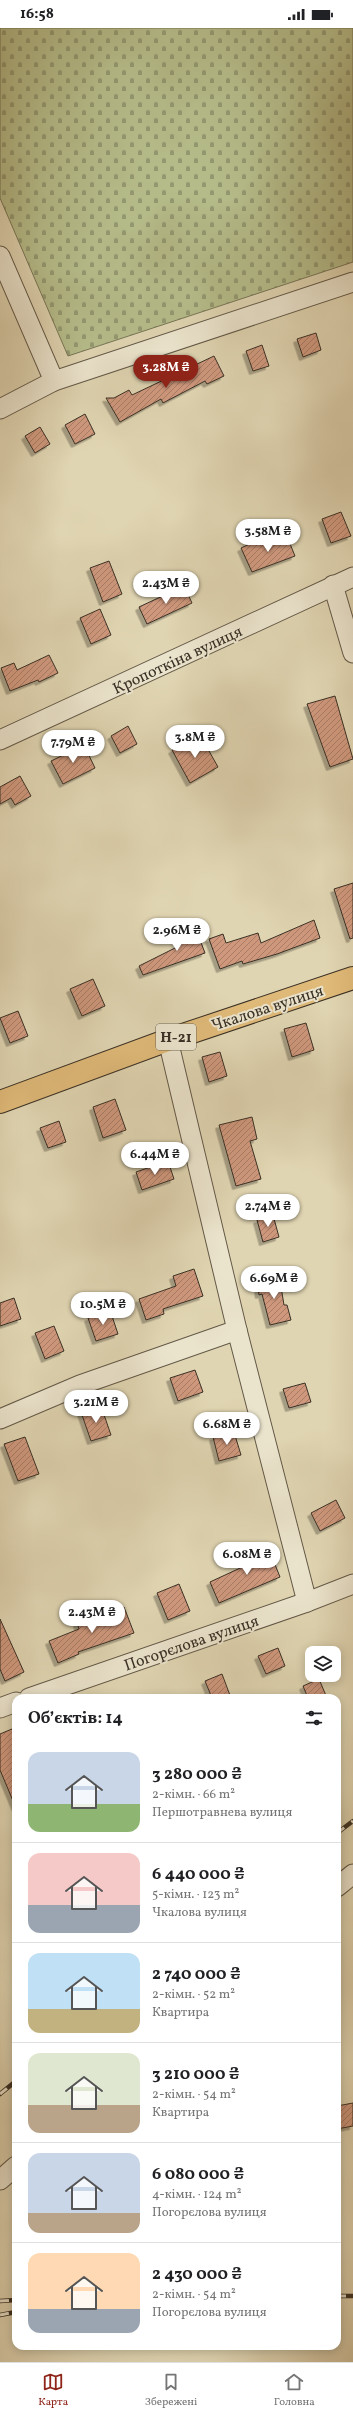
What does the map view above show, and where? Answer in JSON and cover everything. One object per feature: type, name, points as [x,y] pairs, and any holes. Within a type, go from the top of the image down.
[{"type":"main road","name":"Чкалова вулиця","points":[[0,1102],[168,1040],[353,978]]},
{"type":"street","points":[[0,256],[54,381]]},
{"type":"street","points":[[0,409],[54,381],[353,282]]},
{"type":"street","name":"Кропоткіна вулиця","points":[[0,740],[353,577]]},
{"type":"street","points":[[333,586],[353,653]]},
{"type":"street","points":[[168,1040],[237,1330],[307,1602]]},
{"type":"street","points":[[0,1419],[80,1385],[237,1330]]},
{"type":"street","name":"Погорєлова вулиця","points":[[41,1694],[307,1602],[353,1584]]},
{"type":"street","points":[[0,1708],[12,1704]]},
{"type":"street","points":[[341,1884],[353,1874]]},
{"type":"street","points":[[0,2180],[12,2170]]},
{"type":"green space","points":[[0,28],[353,28],[353,262],[68,356],[0,198]]},
{"type":"building","points":[[316,333],[321,350],[303,357],[297,339]]},
{"type":"building","points":[[262,345],[269,366],[253,371],[246,351]]},
{"type":"building","points":[[214,356],[224,376],[207,384],[205,381],[163,403],[161,399],[120,422],[106,398],[114,398],[129,390],[132,395]]},
{"type":"building","points":[[85,414],[95,434],[75,444],[65,425]]},
{"type":"building","points":[[40,427],[50,444],[35,453],[25,436]]},
{"type":"building","points":[[341,512],[351,536],[331,543],[322,519]]},
{"type":"building","points":[[286,534],[295,556],[252,572],[241,548],[258,540],[260,545]]},
{"type":"building","points":[[109,561],[122,594],[103,602],[90,568]]},
{"type":"building","points":[[184,586],[192,603],[147,624],[139,607]]},
{"type":"building","points":[[100,609],[111,635],[91,644],[80,618]]},
{"type":"building","points":[[49,655],[58,673],[39,682],[38,680],[10,691],[1,668],[14,663],[17,670]]},
{"type":"building","points":[[335,696],[353,759],[330,767],[307,704]]},
{"type":"building","points":[[128,726],[137,744],[120,753],[111,736]]},
{"type":"building","points":[[200,735],[218,767],[190,783],[172,750]]},
{"type":"building","points":[[84,745],[95,768],[63,784],[51,761]]},
{"type":"building","points":[[20,776],[31,796],[15,805],[11,798],[0,804],[0,787]]},
{"type":"building","points":[[353,883],[353,938],[350,939],[334,889]]},
{"type":"building","points":[[314,920],[320,938],[277,954],[243,964],[242,961],[220,969],[209,939],[223,934],[226,943],[258,933],[261,943]]},
{"type":"building","points":[[195,927],[205,953],[143,975],[139,966],[181,945],[177,934]]},
{"type":"building","points":[[93,979],[105,1006],[82,1016],[70,989]]},
{"type":"building","points":[[18,1011],[28,1036],[10,1043],[0,1018]]},
{"type":"building","points":[[306,1023],[314,1050],[292,1057],[284,1029]]},
{"type":"building","points":[[220,1052],[227,1076],[209,1082],[202,1057]]},
{"type":"building","points":[[115,1099],[126,1130],[103,1138],[93,1107]]},
{"type":"building","points":[[252,1117],[257,1139],[250,1141],[261,1179],[236,1186],[219,1125]]},
{"type":"building","points":[[59,1121],[66,1142],[48,1148],[40,1128]]},
{"type":"building","points":[[168,1161],[174,1179],[142,1190],[136,1172]]},
{"type":"building","points":[[273,1215],[279,1237],[263,1242],[257,1220]]},
{"type":"building","points":[[194,1269],[203,1296],[163,1309],[164,1314],[146,1320],[139,1299],[176,1286],[173,1276]]},
{"type":"building","points":[[279,1275],[284,1305],[287,1305],[291,1320],[270,1325],[262,1294],[259,1295],[257,1279]]},
{"type":"building","points":[[14,1298],[21,1319],[0,1326],[0,1303]]},
{"type":"building","points":[[110,1310],[118,1334],[96,1341],[88,1318]]},
{"type":"building","points":[[54,1326],[64,1351],[45,1359],[35,1333]]},
{"type":"building","points":[[195,1370],[203,1392],[178,1401],[170,1378]]},
{"type":"building","points":[[305,1383],[311,1402],[289,1408],[283,1389]]},
{"type":"building","points":[[101,1406],[111,1435],[91,1441],[81,1412]]},
{"type":"building","points":[[234,1432],[241,1455],[219,1461],[213,1437]]},
{"type":"building","points":[[25,1437],[39,1474],[18,1481],[4,1444]]},
{"type":"building","points":[[336,1500],[345,1518],[320,1531],[311,1513]]},
{"type":"building","points":[[268,1547],[280,1577],[219,1603],[210,1582],[251,1563],[248,1555]]},
{"type":"building","points":[[179,1584],[190,1611],[168,1620],[157,1593]]},
{"type":"building","points":[[124,1607],[134,1633],[78,1652],[79,1654],[58,1663],[49,1641],[79,1629],[77,1623]]},
{"type":"building","points":[[0,1619],[24,1672],[5,1681],[0,1669]]},
{"type":"building","points":[[278,1648],[285,1666],[266,1674],[258,1656]]},
{"type":"building","points":[[222,1674],[230,1694],[210,1694],[205,1681]]},
{"type":"building","points":[[312,1682],[320,1682],[325,1694],[306,1694],[303,1686]]},
{"type":"building","points":[[12,1729],[12,1798],[0,1770],[0,1734]]},
{"type":"building","points":[[353,2103],[353,2126],[341,2128],[341,2105]]},
{"type":"railway","points":[[341,1830],[353,1821]]},
{"type":"railway","points":[[0,2094],[12,2084]]},
{"type":"railway","points":[[341,2296],[353,2296]]},
{"type":"railway","points":[[0,2301],[12,2300]]},
{"type":"railway","points":[[0,2315],[12,2313]]}]
